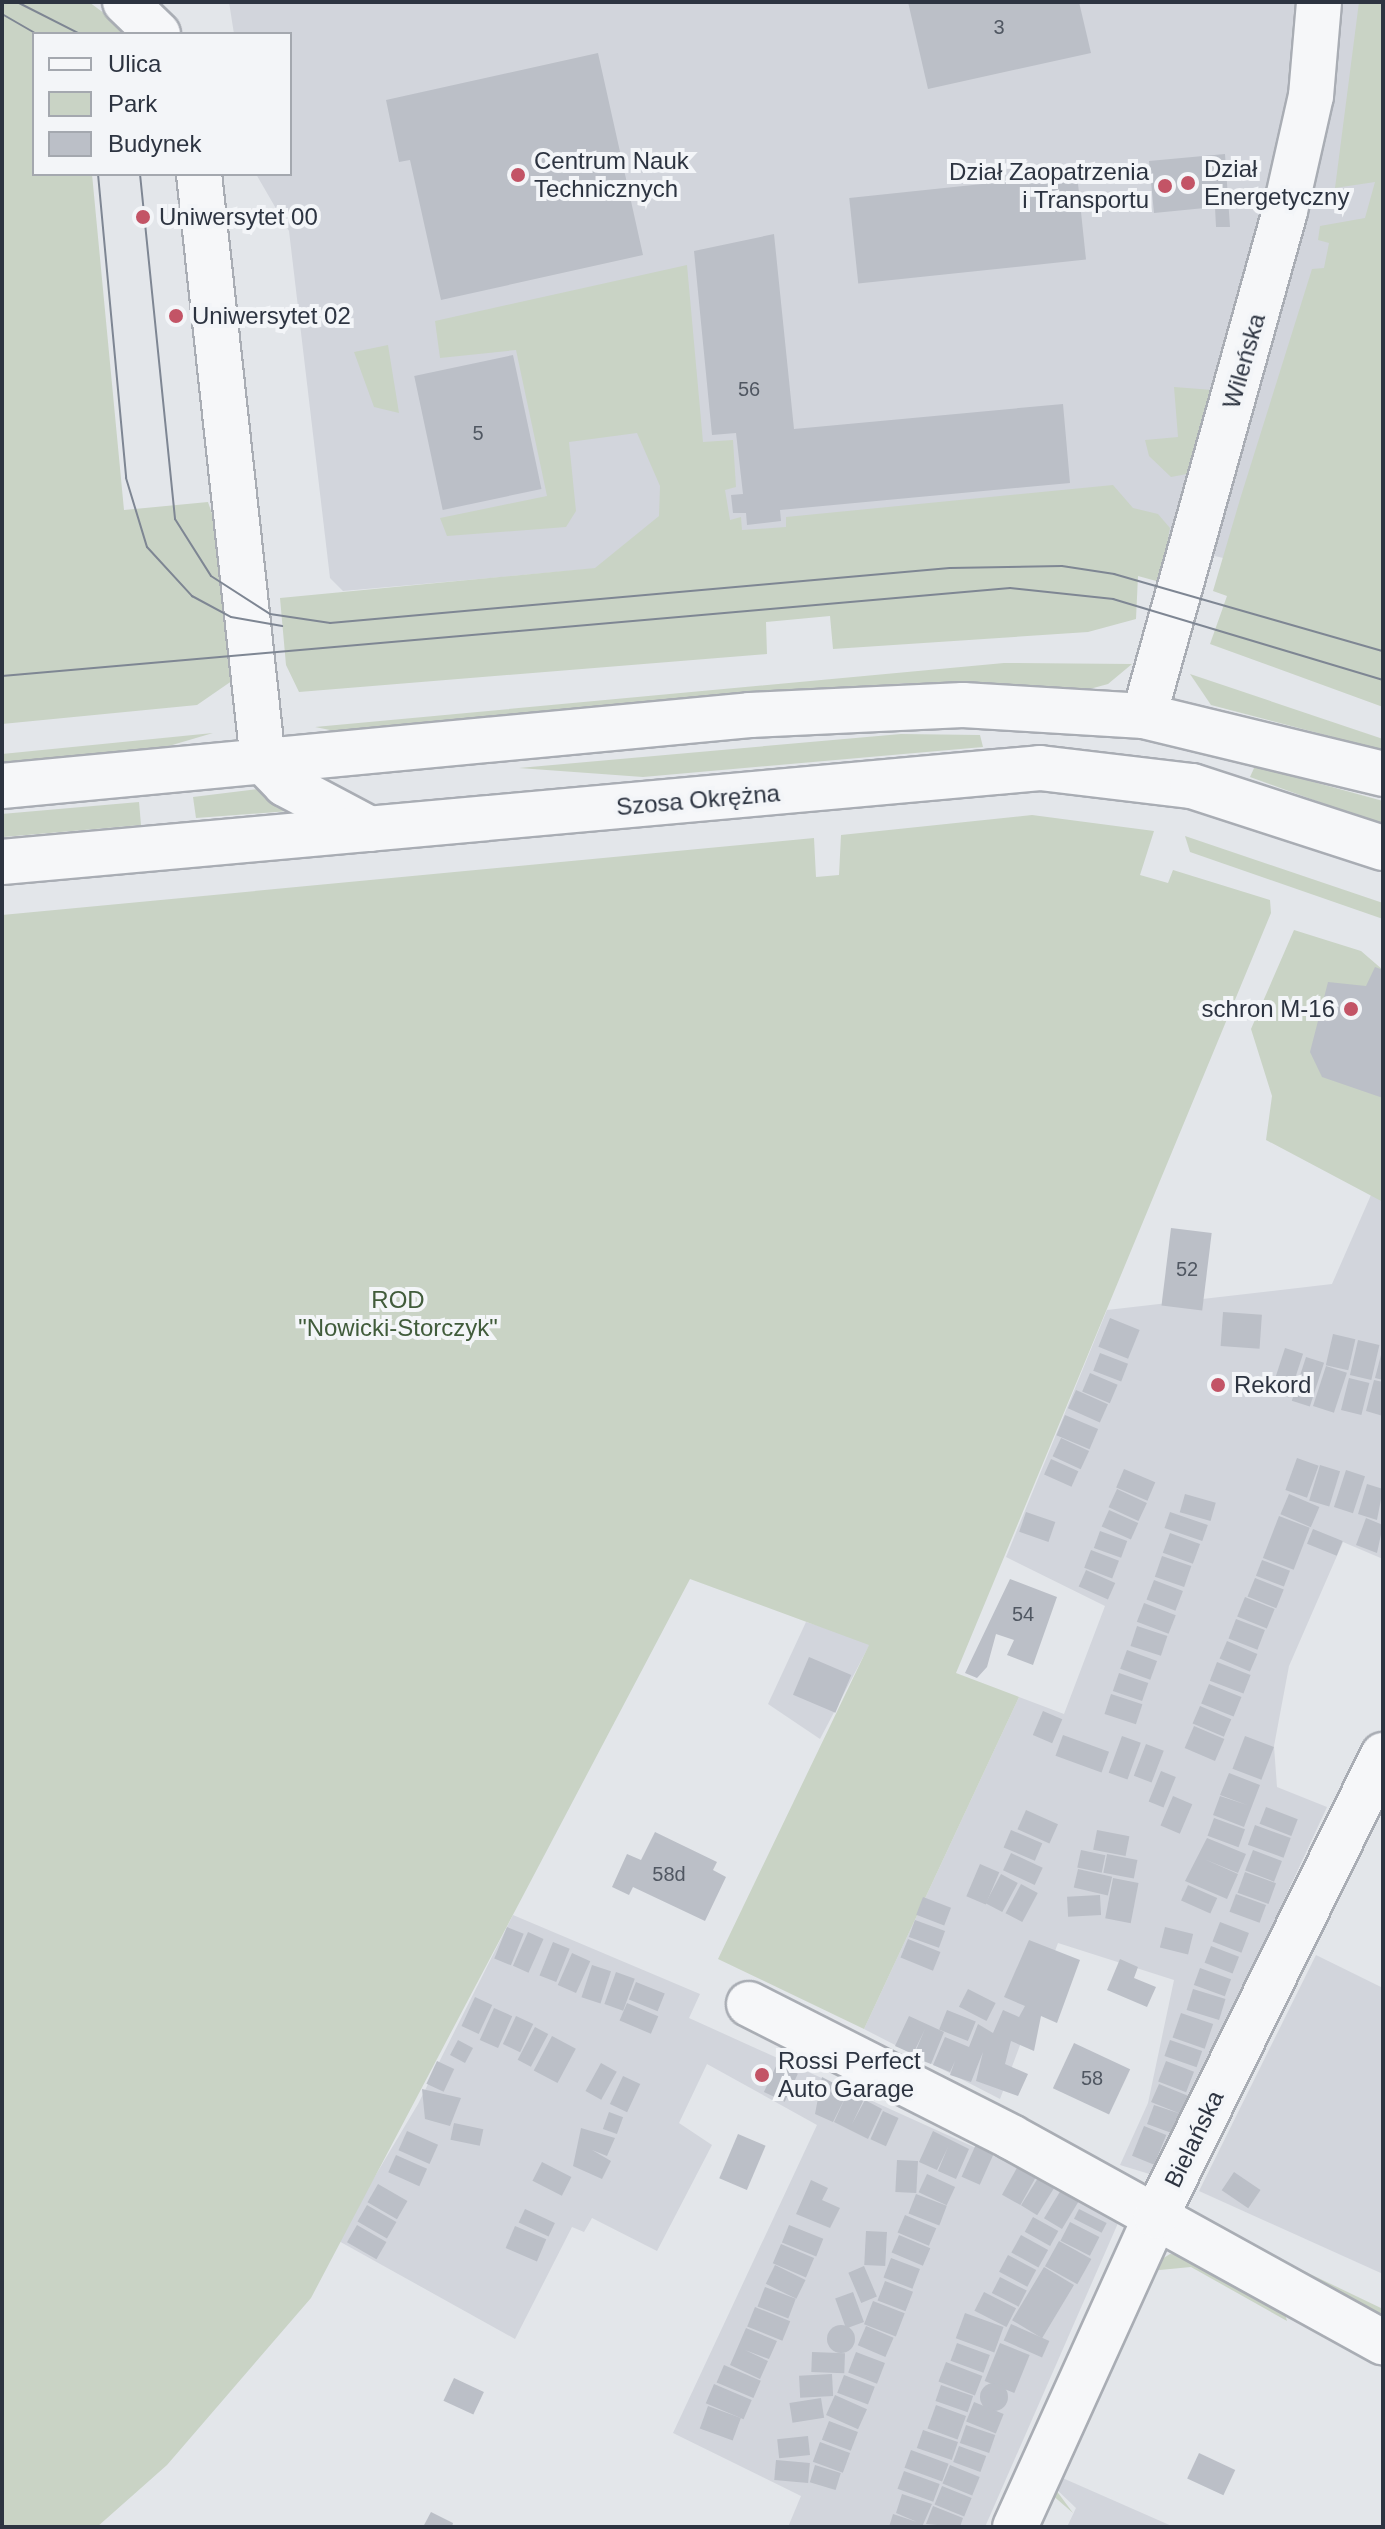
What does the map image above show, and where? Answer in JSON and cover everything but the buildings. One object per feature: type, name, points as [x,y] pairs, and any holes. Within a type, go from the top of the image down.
[{"type":"street","points":[[125,2],[156,32]]},
{"type":"street","name":"Wileńska","points":[[1144,716],[1285,211],[1311,96],[1319,2]]},
{"type":"street","points":[[199,176],[263,761],[285,784],[372,830]]},
{"type":"street","points":[[2,786],[887,707],[1144,716],[1383,774]]},
{"type":"street","name":"Szosa Okrężna","points":[[2,862],[1053,768],[1192,786],[1383,848]]},
{"type":"street","name":"Bielańska","points":[[1015,2527],[1156,2216],[1383,1755]]},
{"type":"street","points":[[749,2004],[1156,2216],[1383,2342]]},
{"type":"shaded area","points":[[229,2],[1383,2],[1383,597],[1170,545],[1042,529],[343,591],[330,578],[289,231],[257,176],[292,176],[292,32],[234,32]]},
{"type":"shaded area","points":[[1371,1195],[1383,1200],[1383,1559],[1343,1542],[1289,1666],[1274,1746],[1277,1787],[1327,1807],[1156,2176],[1120,2165],[1148,2103],[1174,1980],[1058,1943],[1000,2099],[864,2029],[1019,1697],[1064,1714],[1105,1606],[1006,1557],[1107,1310],[1332,1284]]},
{"type":"shaded area","points":[[806,1622],[871,1642],[820,1739],[768,1704]]},
{"type":"shaded area","points":[[513,1915],[700,1994],[689,2018],[1122,2214],[985,2527],[788,2527],[801,2496],[673,2433],[817,2125],[707,2064],[679,2123],[712,2145],[657,2251],[592,2218],[584,2232],[572,2227],[515,2339],[337,2240],[418,2104]]},
{"type":"shaded area","points":[[1316,1955],[1383,1988],[1383,2274],[1199,2191]]},
{"type":"shaded area","points":[[1058,2476],[1174,2527],[1067,2527],[1076,2508],[1053,2486]]},
{"type":"green space","points":[[2,2],[89,2],[129,32],[32,32],[32,176],[92,176],[124,510],[208,502],[227,558],[239,676],[197,705],[2,724]]},
{"type":"green space","points":[[1359,2],[1383,2],[1383,707],[1210,644],[1227,596],[1213,591],[1241,496],[1312,269],[1324,268],[1329,243],[1318,240],[1320,226],[1365,218],[1375,182],[1335,188]]},
{"type":"green space","points":[[687,265],[703,442],[733,440],[736,487],[725,490],[730,520],[741,517],[742,530],[786,527],[786,517],[1113,485],[1133,508],[1158,514],[1170,528],[1160,582],[1138,576],[1136,619],[1088,632],[833,649],[830,616],[766,622],[767,654],[299,692],[286,665],[280,598],[595,568],[659,516],[660,486],[637,433],[569,442],[576,511],[566,527],[447,536],[440,518],[547,496],[516,350],[440,358],[435,321]]},
{"type":"green space","points":[[388,345],[399,413],[374,407],[354,352]]},
{"type":"green space","points":[[1174,387],[1213,390],[1187,474],[1171,477],[1149,456],[1145,440],[1178,437]]},
{"type":"green space","points":[[1004,663],[1132,664],[1108,684],[1086,690],[908,683],[340,732],[315,727]]},
{"type":"green space","points":[[1190,674],[1383,739],[1383,750],[1211,705]]},
{"type":"green space","points":[[213,733],[162,748],[2,763],[2,754]]},
{"type":"green space","points":[[901,734],[980,735],[983,747],[643,777],[519,768]]},
{"type":"green space","points":[[1255,766],[1383,801],[1383,825],[1250,777]]},
{"type":"green space","points":[[258,789],[289,811],[196,818],[193,797]]},
{"type":"green space","points":[[139,802],[141,825],[4,837],[2,814]]},
{"type":"green space","name":"ROD \"Nowicki-Storczyk\"","points":[[1032,815],[1154,831],[1140,875],[1168,883],[1173,870],[1270,900],[1271,913],[956,1673],[1019,1697],[864,2029],[718,1959],[869,1645],[690,1579],[311,2298],[167,2465],[97,2527],[2,2527],[2,915],[814,838],[816,877],[839,875],[841,835]]},
{"type":"green space","points":[[1185,836],[1383,903],[1383,919],[1190,852]]},
{"type":"green space","points":[[1294,930],[1361,951],[1383,970],[1383,1202],[1266,1140],[1272,1096],[1251,1029]]},
{"type":"green space","points":[[1170,2254],[1195,2256],[1283,2306],[1287,2321],[1191,2267],[1149,2271],[1053,2486],[1073,2513],[1051,2494],[1054,2466],[1146,2269]]},
{"type":"green space","points":[[1285,2262],[1383,2309],[1383,2332],[1285,2269]]},
{"type":"tram line","points":[[17,2],[76,32]]},
{"type":"tram line","points":[[2,14],[33,32]]},
{"type":"tram line","points":[[98,176],[126,478],[147,547],[192,596],[231,617],[282,626]]},
{"type":"tram line","points":[[140,176],[175,519],[211,576],[270,614],[330,623],[950,568],[1062,566],[1114,574],[1383,651]]},
{"type":"tram line","points":[[2,676],[1010,588],[1113,599],[1383,680]]},
{"type":"place","name":"Centrum Nauk Technicznych","points":[[518,175]]},
{"type":"place","name":"Dział Energetyczny","points":[[1188,183]]},
{"type":"place","name":"Dział Zaopatrzenia i Transportu","points":[[1165,186]]},
{"type":"place","name":"Uniwersytet 00","points":[[143,217]]},
{"type":"place","name":"Uniwersytet 02","points":[[176,316]]},
{"type":"place","name":"schron M-16","points":[[1351,1009]]},
{"type":"place","name":"Rekord","points":[[1218,1385]]},
{"type":"place","name":"Rossi Perfect Auto Garage","points":[[762,2075]]}]
